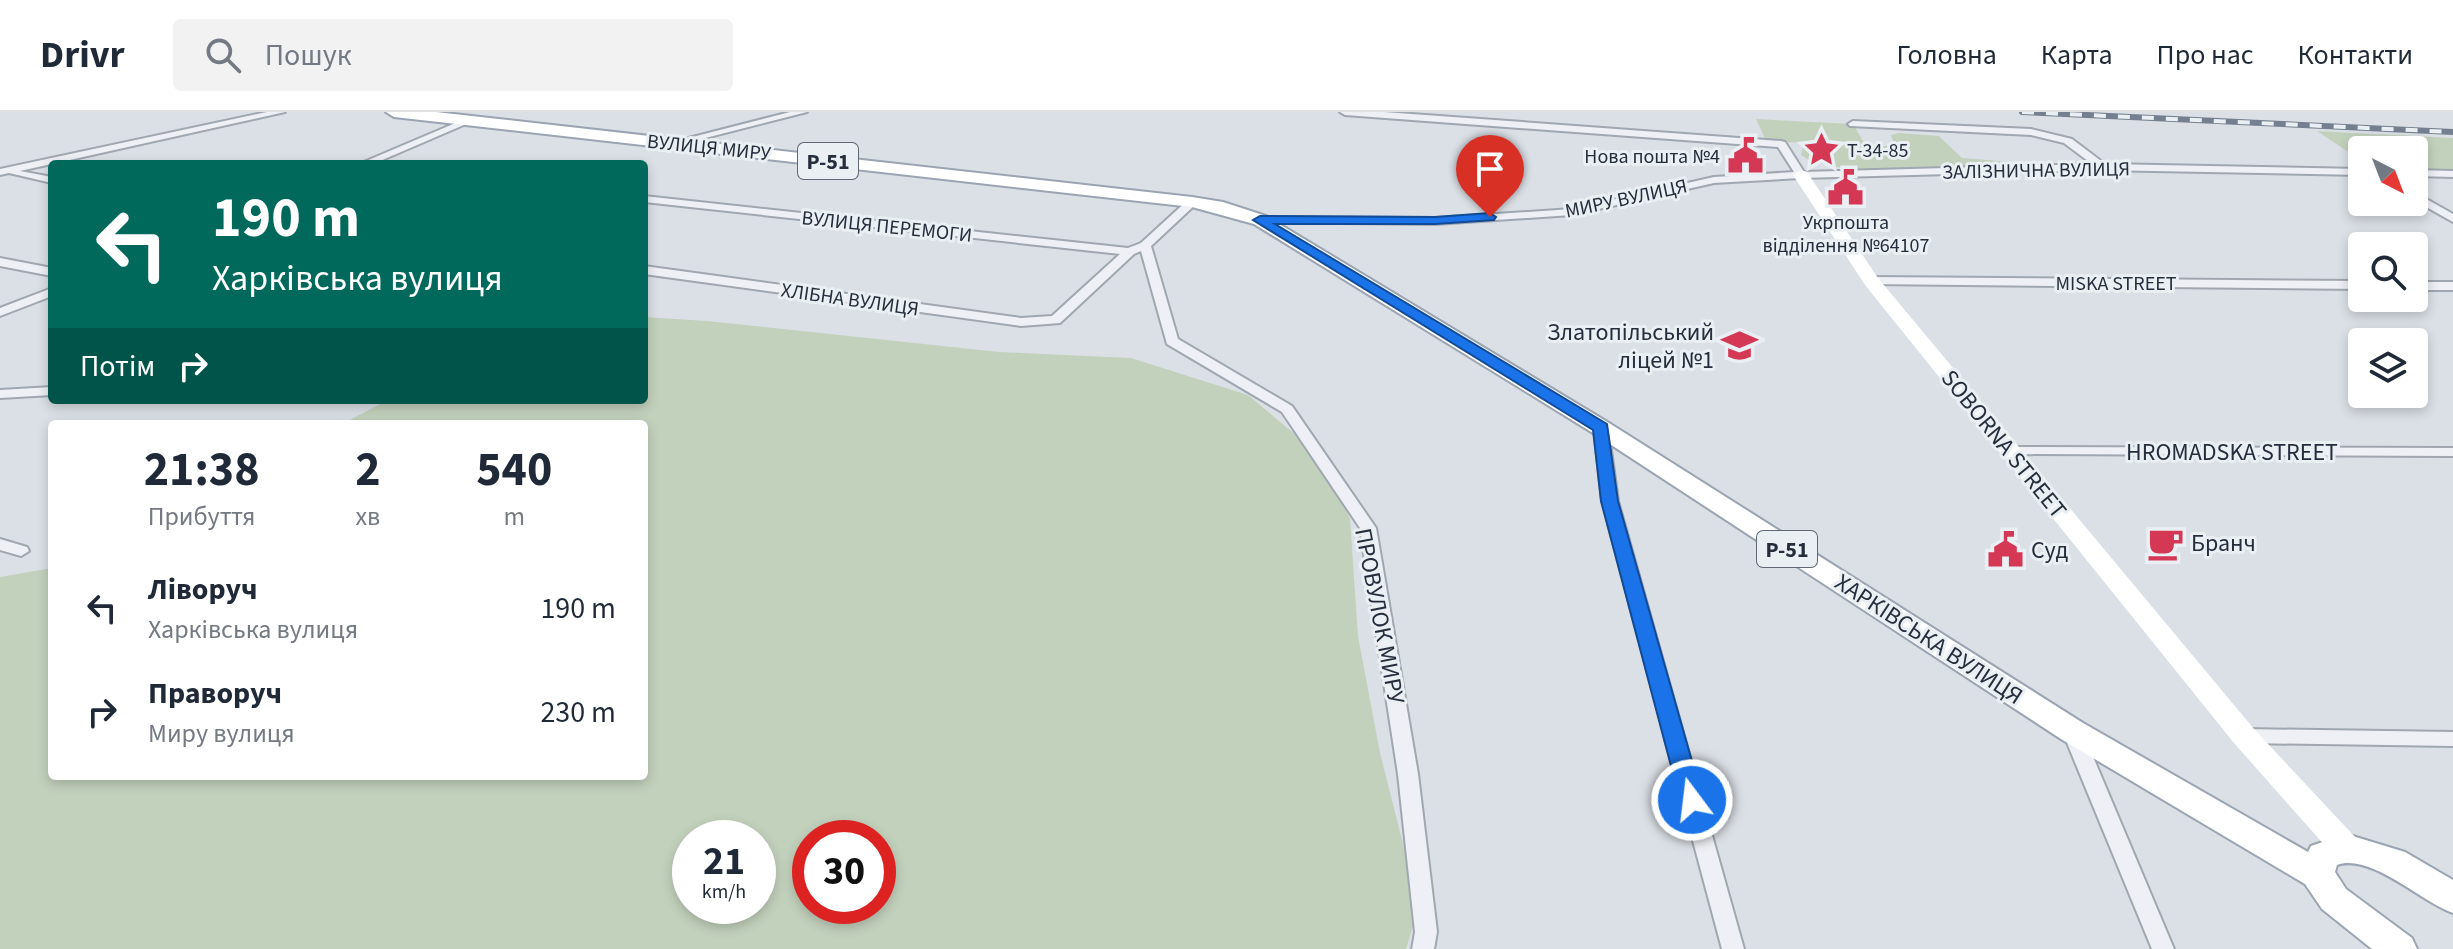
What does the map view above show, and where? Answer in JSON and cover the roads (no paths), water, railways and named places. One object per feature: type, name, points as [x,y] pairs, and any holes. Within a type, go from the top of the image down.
[{"type":"main road","name":"ВУЛИЦЯ МИРУ","points":[[394,112],[1192,202],[1217,206],[1260,220]]},
{"type":"main road","name":"ХАРКІВСЬКА ВУЛИЦЯ","points":[[1260,220],[1601,428],[2072,731],[2317,874]]},
{"type":"main road","points":[[2317,874],[2323,856],[2346,848],[2393,862],[2453,898]]},
{"type":"main road","name":"Р-51","points":[[2317,874],[2334,899],[2399,949]]},
{"type":"street","points":[[58,160],[280,112]]},
{"type":"street","points":[[674,143],[802,112]]},
{"type":"street","points":[[1345,112],[1781,144],[1801,175]]},
{"type":"street","points":[[374,160],[468,121]]},
{"type":"street","points":[[1853,124],[2031,132],[2068,141],[2102,167]]},
{"type":"street","points":[[2,172],[48,162]]},
{"type":"street","name":"ЗАЛІЗНИЧНА ВУЛИЦЯ","points":[[1801,175],[2102,167],[2348,172]]},
{"type":"street","points":[[2,172],[48,179]]},
{"type":"street","points":[[2428,173],[2453,174]]},
{"type":"street","name":"МИРУ ВУЛИЦЯ","points":[[1260,220],[1435,221],[1572,212],[1714,180],[1801,175]]},
{"type":"street","name":"SOBORNA STREET","points":[[1801,175],[1871,281],[2244,736],[2346,848]]},
{"type":"street","name":"ВУЛИЦЯ ПЕРЕМОГИ","points":[[648,199],[1137,249]]},
{"type":"street","points":[[1137,249],[1192,202]]},
{"type":"street","points":[[2428,204],[2453,219]]},
{"type":"street","name":"ХЛІБНА ВУЛИЦЯ","points":[[648,271],[1021,322],[1055,320],[1137,249]]},
{"type":"street","name":"ПРОВУЛОК МИРУ","points":[[1137,249],[1172,341],[1287,409],[1368,528],[1408,774],[1426,932],[1423,949]]},
{"type":"street","points":[[0,262],[48,271]]},
{"type":"street","name":"MISKA STREET","points":[[1871,281],[2348,285]]},
{"type":"street","points":[[2428,286],[2453,286]]},
{"type":"street","points":[[0,312],[48,294]]},
{"type":"street","points":[[0,394],[48,391]]},
{"type":"street","points":[[1601,428],[1610,501],[1733,949]]},
{"type":"street","name":"HROMADSKA STREET","points":[[2010,451],[2453,452]]},
{"type":"street","points":[[0,544],[21,551]]},
{"type":"street","points":[[2072,731],[2163,949]]},
{"type":"street","points":[[2244,736],[2453,739]]},
{"type":"railway","points":[[2022,112],[2453,132]]},
{"type":"place","name":"Т-34-85","points":[[1821,150]]},
{"type":"place","name":"Нова пошта №4","points":[[1746,156]]},
{"type":"place","name":"Укрпошта відділення №64107","points":[[1846,187]]},
{"type":"place","name":"Златопільський ліцей №1","points":[[1740,346]]},
{"type":"place","name":"Бранч","points":[[2165,543]]},
{"type":"place","name":"Суд","points":[[2005,550]]}]
